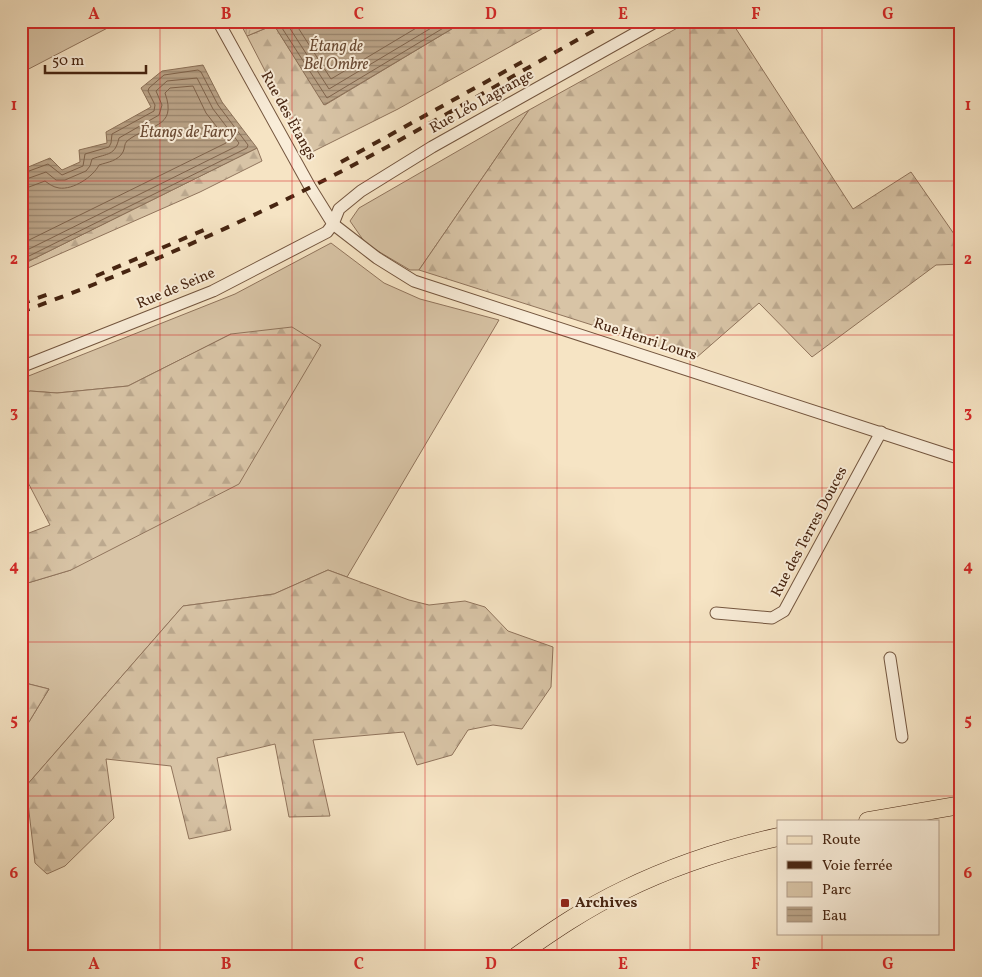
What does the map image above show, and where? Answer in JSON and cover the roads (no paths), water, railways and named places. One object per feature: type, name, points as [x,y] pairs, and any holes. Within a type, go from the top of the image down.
[{"type":"main road","points":[[874,820],[961,805]]},
{"type":"main road","points":[[517,956],[569,921],[624,890],[665,872],[722,852],[777,837]]},
{"type":"street","name":"Rue des Étangs","points":[[218,21],[310,187],[334,224]]},
{"type":"street","name":"Rue Léo Lagrange","points":[[334,224],[339,209],[361,191],[432,147],[657,21]]},
{"type":"street","name":"Rue de Seine","points":[[21,367],[213,291],[328,232],[334,224]]},
{"type":"street","name":"Rue Henri Lours","points":[[334,224],[377,258],[414,281],[961,459]]},
{"type":"street","name":"Rue des Terres Douces","points":[[716,612],[772,618],[784,611],[881,432]]},
{"type":"street","points":[[890,658],[902,737]]},
{"type":"water","name":"Étang de Bel Ombre","points":[[283,21],[465,21],[324,105],[274,25]]},
{"type":"water","name":"Étangs de Farcy","points":[[203,65],[222,102],[257,148],[21,265],[21,170],[50,158],[62,170],[80,162],[79,150],[107,143],[106,132],[151,107],[141,88],[162,71]]},
{"type":"railway","points":[[21,312],[167,254],[274,205],[385,148],[611,21]]},
{"type":"railway","points":[[341,162],[522,62]]},
{"type":"railway","points":[[96,276],[211,227]]},
{"type":"railway","points":[[21,304],[49,294]]},
{"type":"place","name":"Archives","points":[[565,903]]}]
